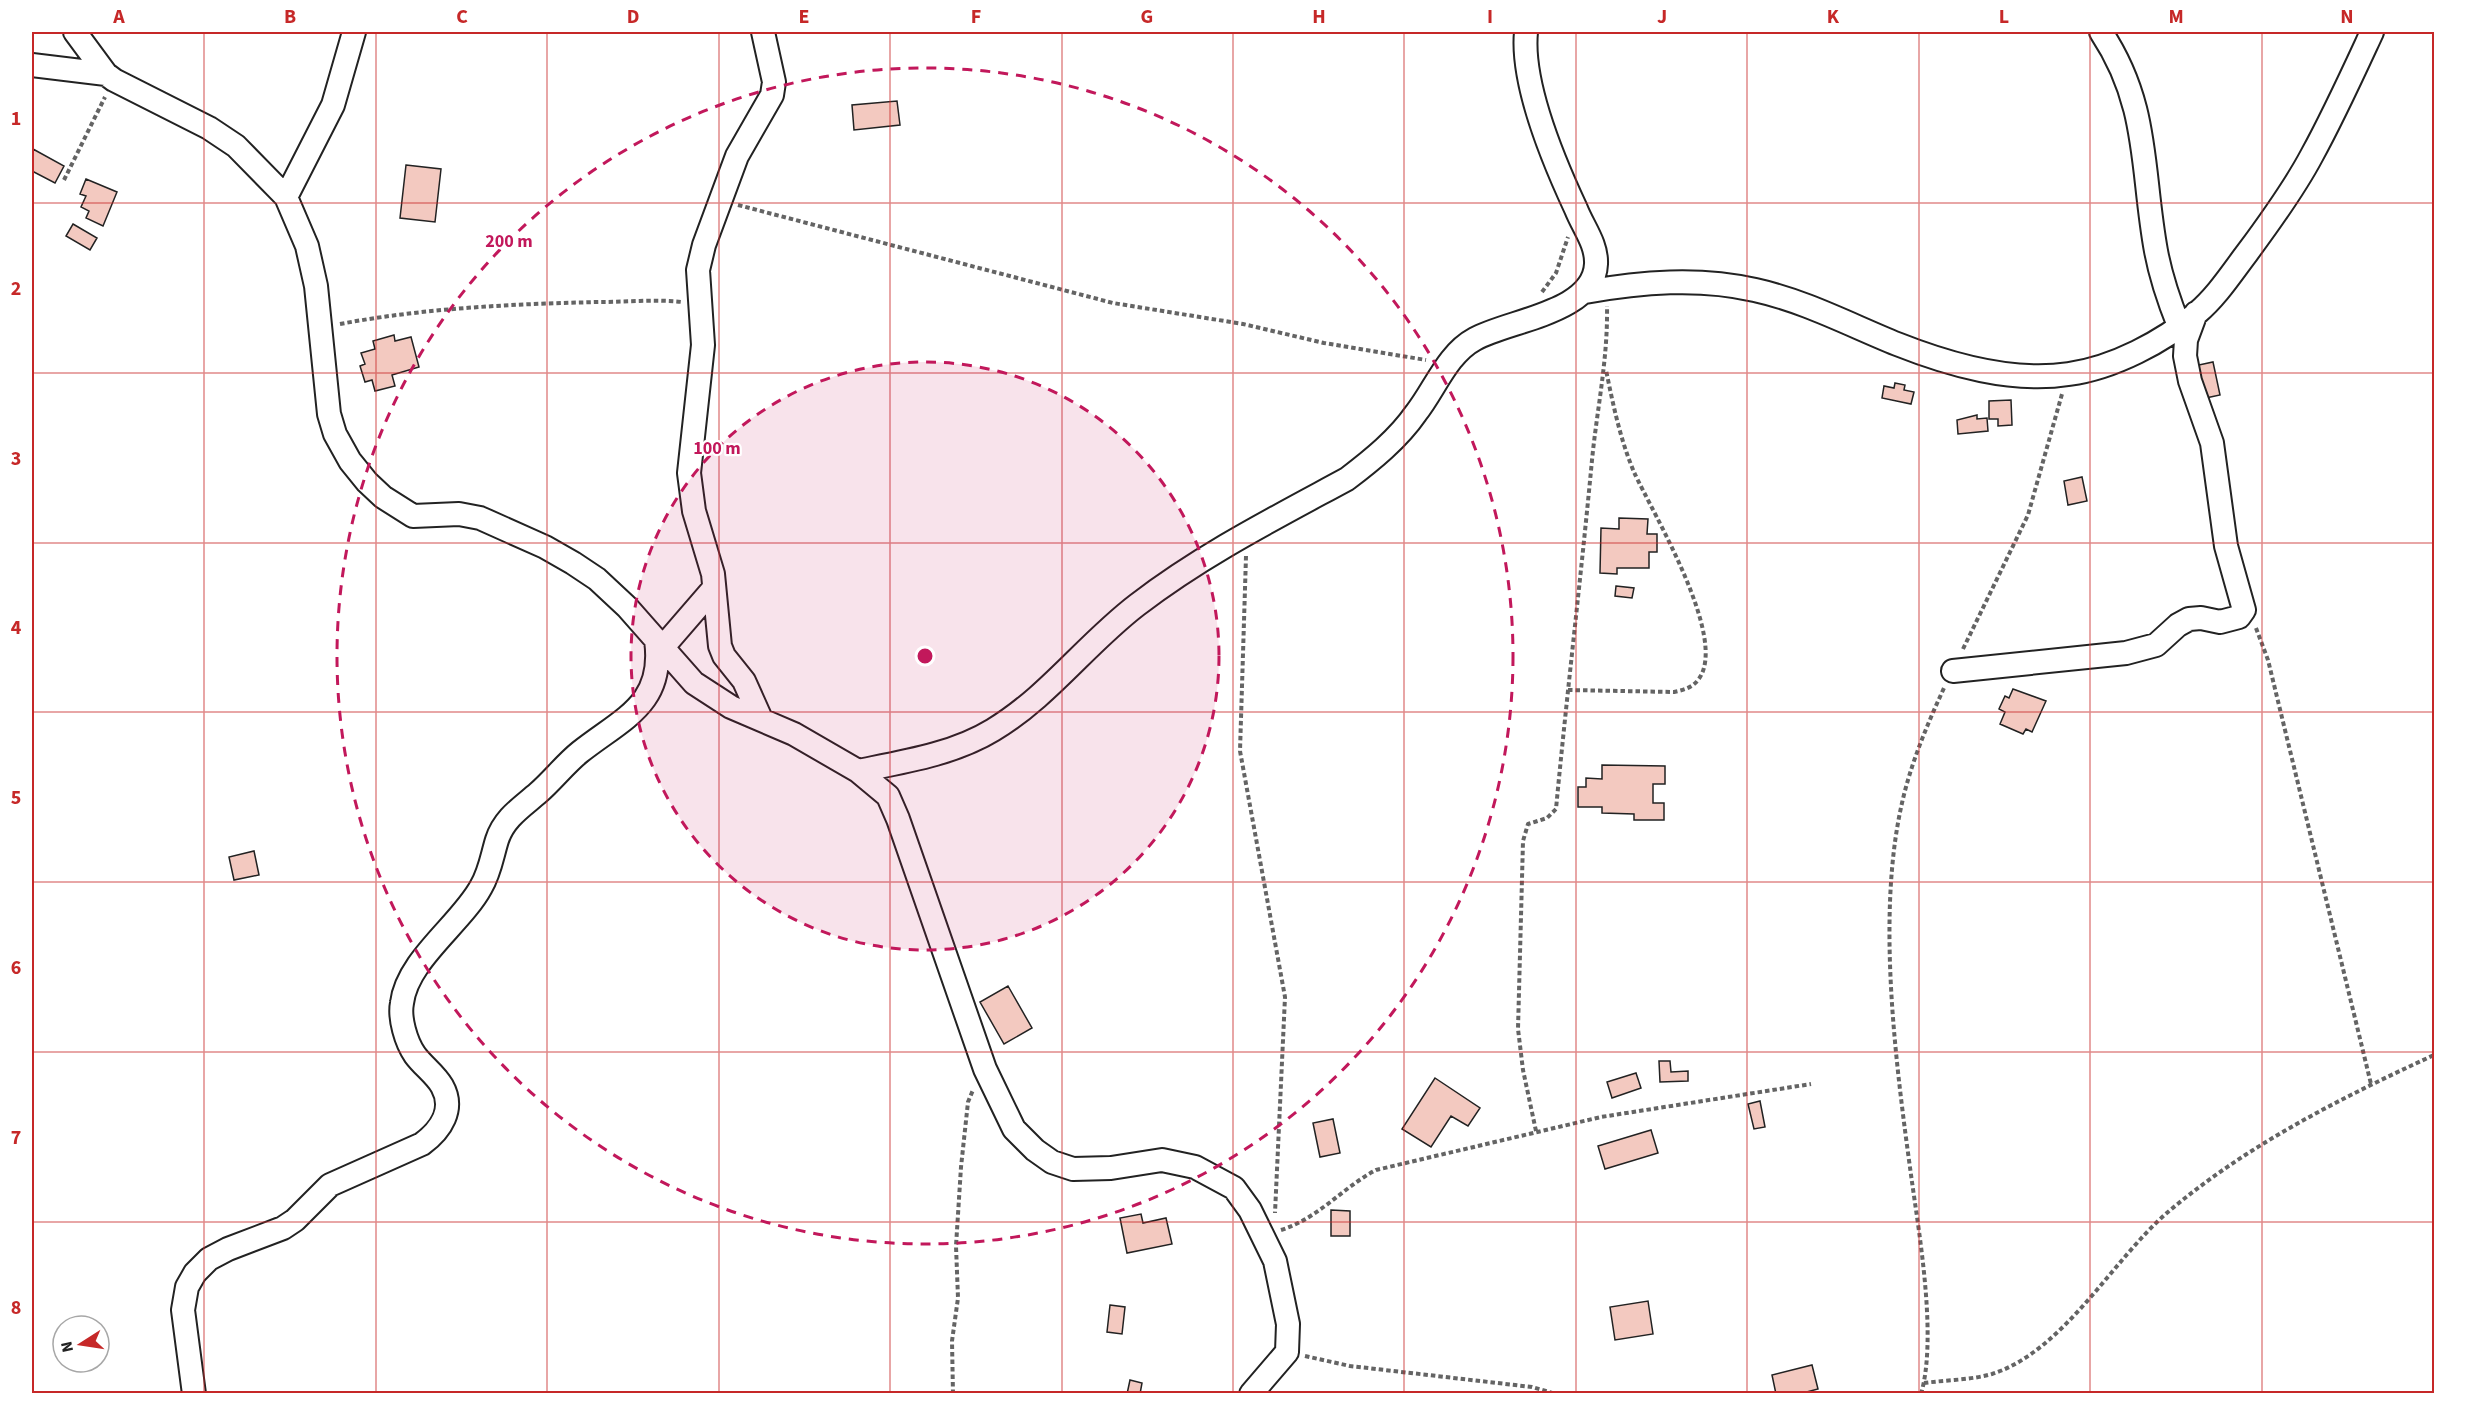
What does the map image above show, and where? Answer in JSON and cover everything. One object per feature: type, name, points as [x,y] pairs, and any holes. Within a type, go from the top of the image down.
[{"type":"street","points":[[75,32],[110,77]]},
{"type":"street","points":[[286,197],[333,105],[354,32]]},
{"type":"street","points":[[761,719],[744,681],[724,656],[717,624],[710,557],[694,511],[689,472],[703,345],[698,270],[704,245],[737,156],[772,95],[774,82],[763,32]]},
{"type":"street","points":[[1526,32],[1526,69],[1531,88],[1576,210],[1594,249],[1595,290]]},
{"type":"street","points":[[1953,671],[2142,650],[2156,645],[2178,625],[2189,619],[2231,621],[2240,617],[2244,610],[2226,546],[2212,443],[2190,381],[2185,356],[2188,320],[2160,272],[2142,133],[2131,86],[2116,55],[2101,32]]},
{"type":"street","points":[[858,771],[914,760],[992,731],[1034,700],[1113,624],[1138,604],[1218,550],[1347,479],[1366,464],[1416,414],[1448,365],[1474,339],[1521,322],[1595,290],[1667,282],[1703,282],[1757,290],[1818,310],[1944,361],[1994,372],[2030,375],[2067,374],[2117,360],[2188,320],[2216,293],[2263,231],[2312,156],[2372,32]]},
{"type":"street","points":[[32,65],[110,77],[209,128],[237,146],[286,197],[307,246],[321,327],[326,393],[335,434],[350,461],[383,497],[413,516],[459,514],[480,518],[545,547],[597,579],[687,676],[707,693],[731,707],[828,752],[858,771],[888,796],[986,1069],[1014,1129],[1035,1150],[1052,1162],[1073,1169],[1111,1168],[1162,1160],[1195,1167],[1234,1188],[1251,1210],[1275,1261],[1288,1324],[1287,1352],[1251,1394]]},
{"type":"street","points":[[194,1394],[183,1310],[187,1287],[195,1273],[209,1259],[228,1249],[283,1228],[295,1220],[330,1185],[422,1144],[433,1136],[442,1123],[447,1098],[442,1086],[416,1056],[403,1020],[401,1003],[406,987],[423,959],[481,888],[506,820],[545,787],[580,752],[617,727],[641,706],[654,682],[659,644],[714,588]]},
{"type":"street","points":[[888,796],[914,760]]},
{"type":"path","points":[[64,180],[110,77]]},
{"type":"path","points":[[720,200],[1113,303],[1243,324],[1324,343],[1448,365]]},
{"type":"path","points":[[1521,322],[1556,273],[1576,210]]},
{"type":"path","points":[[1568,690],[1674,692],[1688,688],[1698,680],[1703,670],[1707,649],[1702,620],[1630,460],[1605,366],[1595,290]]},
{"type":"path","points":[[321,327],[392,314],[573,303],[680,301],[701,307]]},
{"type":"path","points":[[1536,1131],[1523,1070],[1518,1029],[1523,842],[1528,824],[1547,818],[1556,810],[1583,569],[1592,458],[1605,366]]},
{"type":"path","points":[[1921,1394],[1924,1383],[1926,1319],[1920,1240],[1905,1129],[1894,1015],[1889,903],[1902,804],[1924,731],[2028,515],[2067,374]]},
{"type":"path","points":[[1246,534],[1240,751],[1285,997],[1275,1221]]},
{"type":"path","points":[[2244,610],[2256,628],[2268,660],[2371,1084]]},
{"type":"path","points":[[1924,1383],[1991,1374],[2026,1359],[2088,1301],[2167,1213],[2254,1148],[2371,1084],[2434,1055]]},
{"type":"path","points":[[953,1394],[952,1341],[958,1298],[956,1246],[964,1138],[968,1102],[986,1069]]},
{"type":"path","points":[[1275,1261],[1275,1232],[1316,1215],[1358,1179],[1376,1170],[1601,1117],[1811,1084]]},
{"type":"path","points":[[1287,1352],[1350,1366],[1532,1387],[1556,1394]]},
{"type":"building","points":[[897,101],[900,125],[854,130],[852,105]]},
{"type":"building","points":[[33,149],[64,166],[55,183],[32,171]]},
{"type":"building","points":[[406,165],[441,169],[435,222],[400,218]]},
{"type":"building","points":[[86,179],[117,192],[103,226],[86,218],[89,211],[81,207],[86,196],[80,194]]},
{"type":"building","points":[[73,224],[97,238],[90,250],[66,236]]},
{"type":"building","points":[[394,335],[395,341],[411,337],[419,367],[392,375],[395,386],[375,391],[372,380],[365,382],[360,366],[365,364],[361,353],[375,349],[373,341]]},
{"type":"building","points":[[2213,362],[2220,395],[2201,399],[2194,366]]},
{"type":"building","points":[[1895,383],[1905,385],[1904,390],[1914,392],[1911,404],[1882,398],[1884,386],[1894,388]]},
{"type":"building","points":[[2011,400],[2012,425],[1998,426],[1998,419],[1989,419],[1989,401]]},
{"type":"building","points":[[1977,415],[1977,419],[1987,418],[1988,431],[1958,434],[1957,420]]},
{"type":"building","points":[[2082,477],[2087,501],[2068,505],[2064,481]]},
{"type":"building","points":[[1619,518],[1648,519],[1647,534],[1657,534],[1657,552],[1649,552],[1649,568],[1617,568],[1617,574],[1600,573],[1601,528],[1619,529]]},
{"type":"building","points":[[1616,586],[1634,588],[1632,598],[1615,596]]},
{"type":"building","points":[[2013,689],[2046,701],[2032,732],[2026,729],[2023,734],[2000,724],[2005,712],[1999,709],[2005,696],[2009,698]]},
{"type":"building","points":[[1602,765],[1665,766],[1665,784],[1653,784],[1653,803],[1664,803],[1664,820],[1634,820],[1634,814],[1602,813],[1602,807],[1578,807],[1578,787],[1586,787],[1586,778],[1602,779]]},
{"type":"building","points":[[254,851],[259,875],[234,880],[229,857]]},
{"type":"building","points":[[1008,986],[1032,1028],[1004,1044],[980,1002]]},
{"type":"building","points":[[1659,1061],[1670,1061],[1671,1072],[1688,1071],[1688,1081],[1660,1082]]},
{"type":"building","points":[[1636,1073],[1641,1088],[1612,1098],[1607,1082]]},
{"type":"building","points":[[1435,1078],[1480,1108],[1468,1126],[1451,1116],[1431,1147],[1402,1129]]},
{"type":"building","points":[[1760,1101],[1765,1127],[1754,1129],[1748,1104]]},
{"type":"building","points":[[1333,1119],[1340,1153],[1320,1157],[1313,1123]]},
{"type":"building","points":[[1651,1130],[1658,1153],[1605,1169],[1598,1146]]},
{"type":"building","points":[[1331,1210],[1350,1211],[1350,1236],[1331,1236]]},
{"type":"building","points":[[1141,1214],[1143,1223],[1166,1218],[1172,1244],[1127,1253],[1120,1218]]},
{"type":"building","points":[[1648,1301],[1653,1334],[1615,1340],[1610,1307]]},
{"type":"building","points":[[1110,1305],[1125,1307],[1122,1334],[1107,1332]]},
{"type":"building","points":[[1812,1365],[1818,1389],[1799,1394],[1776,1394],[1772,1375]]},
{"type":"building","points":[[1130,1380],[1142,1383],[1140,1394],[1127,1394]]}]
